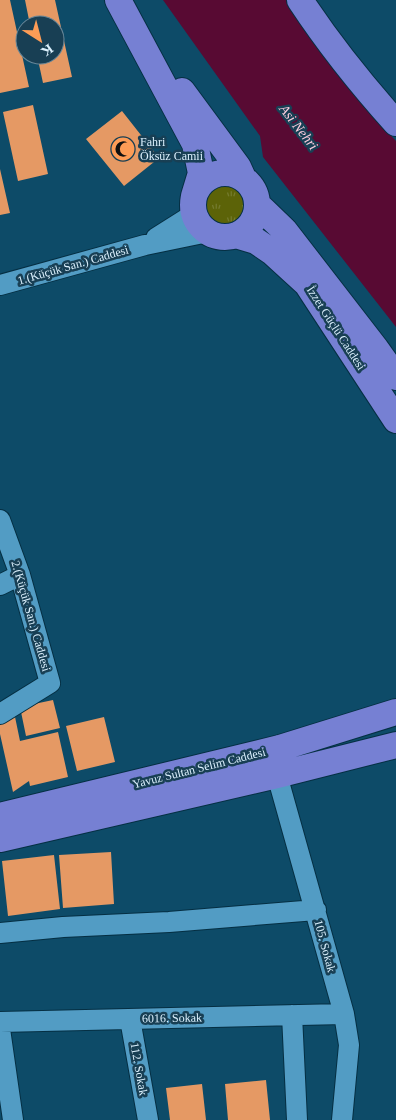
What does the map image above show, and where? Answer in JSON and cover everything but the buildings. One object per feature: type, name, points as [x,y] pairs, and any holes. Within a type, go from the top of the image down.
[{"type":"main road","points":[[300,0],[326,40],[368,93],[396,124]]},
{"type":"main road","name":"İzzet Güçlü Caddesi","points":[[122,8],[238,167],[251,186],[257,204],[284,230],[396,377]]},
{"type":"main road","name":"İzzet Güçlü Caddesi","points":[[122,8],[195,144],[200,172],[199,214],[217,236],[236,235],[256,241],[272,252],[307,284],[396,420]]},
{"type":"main road","points":[[199,214],[199,186],[206,179],[215,174],[225,173],[235,174],[244,178]]},
{"type":"main road","points":[[236,235],[252,223],[256,214],[257,204]]},
{"type":"main road","name":"Yavuz Sultan Selim Caddesi","points":[[0,816],[280,748],[396,712]]},
{"type":"main road","name":"Yavuz Sultan Selim Caddesi","points":[[0,839],[277,775],[396,745]]},
{"type":"street","name":"1.(Küçük San.) Caddesi","points":[[0,285],[145,245],[199,214]]},
{"type":"street","name":"2.(Küçük San.) Caddesi","points":[[0,522],[20,574],[50,684],[0,714]]},
{"type":"street","points":[[0,585],[20,574]]},
{"type":"street","name":"105. Sokak","points":[[277,775],[344,1014],[349,1045],[342,1120]]},
{"type":"street","points":[[0,933],[316,910]]},
{"type":"street","name":"6016. Sokak","points":[[0,1022],[344,1014]]},
{"type":"street","points":[[292,1016],[297,1120]]},
{"type":"street","name":"112. Sokak","points":[[130,1019],[148,1120]]},
{"type":"street","points":[[0,1030],[13,1120]]},
{"type":"green space","points":[[225,186],[238,192],[244,205],[238,218],[225,224],[212,218],[206,205],[212,192]]},
{"type":"water","name":"Asi Nehri","points":[[163,0],[286,0],[337,74],[396,141],[396,327],[263,157],[260,136]]},
{"type":"place","name":"Fahri Öksüz Camii","points":[[123,149]]}]
